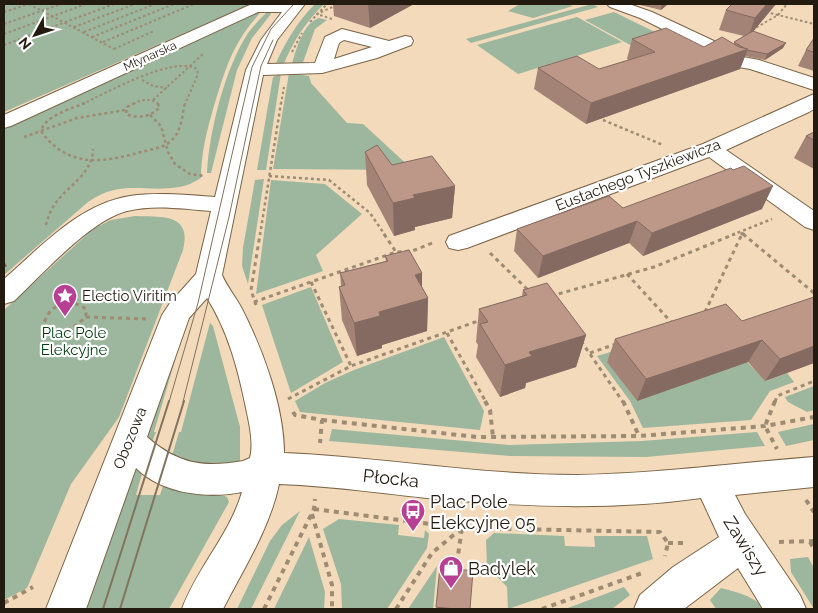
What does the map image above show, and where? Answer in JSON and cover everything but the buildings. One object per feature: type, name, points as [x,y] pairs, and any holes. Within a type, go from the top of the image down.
[{"type":"street","points":[[615,4],[646,15],[725,53],[738,62],[753,64],[814,84]]},
{"type":"street","name":"Obozowa","points":[[66,609],[112,482],[129,442],[163,317],[184,305],[202,287],[209,275],[255,70],[269,40],[295,6]]},
{"type":"street","name":"Młynarska","points":[[4,122],[254,8],[295,6]]},
{"type":"street","points":[[255,70],[322,68],[397,44],[342,34],[331,41],[322,68]]},
{"type":"street","name":"Eustachego Tyszkiewicza","points":[[458,242],[711,149],[814,100]]},
{"type":"street","points":[[711,149],[814,222]]},
{"type":"street","points":[[4,294],[88,220],[118,206],[141,201],[225,205]]},
{"type":"street","points":[[202,609],[245,529],[259,495],[268,452],[260,398],[251,362],[244,310],[210,281],[209,275]]},
{"type":"street","points":[[163,317],[190,305],[204,302],[213,303],[221,308],[244,310]]},
{"type":"street","name":"Płocka","points":[[129,442],[151,461],[163,468],[182,476],[200,480],[230,479],[246,476],[264,468],[316,470],[449,484],[574,491],[651,489],[711,481],[814,472]]},
{"type":"street","name":"Zawiszy","points":[[711,481],[727,516],[786,609]]},
{"type":"street","points":[[654,609],[687,581],[743,542]]},
{"type":"path","points":[[4,12],[29,4],[121,52]]},
{"type":"path","points":[[4,24],[61,4]]},
{"type":"path","points":[[4,34],[86,4]]},
{"type":"path","points":[[4,45],[114,4]]},
{"type":"path","points":[[73,27],[135,4]]},
{"type":"path","points":[[83,32],[155,4]]},
{"type":"path","points":[[91,37],[174,4]]},
{"type":"path","points":[[102,43],[194,4]]},
{"type":"path","points":[[778,15],[787,4]]},
{"type":"path","points":[[759,10],[814,24]]},
{"type":"path","points":[[22,137],[77,118],[126,110],[127,107],[135,102],[153,100],[208,50]]},
{"type":"path","points":[[190,65],[197,69],[198,74],[185,102],[175,137],[166,144],[126,157],[90,161],[62,154],[46,141],[41,131],[43,124],[49,119],[139,78],[166,67],[190,65]]},
{"type":"path","points":[[139,78],[153,86],[168,88]]},
{"type":"path","points":[[126,110],[130,116],[150,115],[160,107],[153,100]]},
{"type":"path","points":[[150,115],[161,125],[170,158],[178,167],[193,176],[204,176]]},
{"type":"path","points":[[603,120],[671,149]]},
{"type":"path","points":[[44,227],[57,202],[80,178],[94,154],[93,149]]},
{"type":"path","points":[[269,176],[330,180],[370,213],[396,252]]},
{"type":"path","points":[[547,297],[654,266],[743,232],[776,217]]},
{"type":"path","points":[[743,232],[814,293]]},
{"type":"path","points":[[711,318],[703,316],[743,232]]},
{"type":"path","points":[[244,310],[311,282],[396,252],[412,251],[438,241],[458,242]]},
{"type":"path","points":[[627,274],[674,326]]},
{"type":"path","points":[[311,282],[351,366]]},
{"type":"path","points":[[86,317],[86,309],[81,304],[72,302],[61,304],[51,309],[45,317],[44,324],[48,330],[58,332],[69,330],[86,317],[163,317]]},
{"type":"path","points":[[288,400],[351,366],[483,320]]},
{"type":"path","points":[[665,328],[679,324]]},
{"type":"path","points":[[447,333],[490,410],[493,437]]},
{"type":"path","points":[[579,338],[622,399],[639,436]]},
{"type":"path","points":[[590,353],[618,344]]},
{"type":"path","points":[[765,426],[777,396],[814,381]]},
{"type":"path","points":[[322,420],[493,437],[639,436],[765,426],[814,417]]},
{"type":"path","points":[[332,609],[332,585],[313,512],[462,528],[660,532],[668,543],[667,555],[659,561]]},
{"type":"path","points":[[456,568],[462,528]]},
{"type":"path","points":[[396,609],[432,553],[462,528]]},
{"type":"path","points":[[810,542],[814,549]]},
{"type":"path","points":[[542,609],[644,573],[652,567]]},
{"type":"path","points":[[4,603],[33,588]]},
{"type":"green space","points":[[4,4],[251,4],[4,112]]},
{"type":"green space","points":[[315,4],[324,4],[300,33],[283,66],[279,66],[276,63],[288,39],[303,17]]},
{"type":"green space","points":[[520,4],[565,4],[573,6],[533,18],[508,11]]},
{"type":"green space","points":[[592,4],[598,7],[471,43],[466,39]]},
{"type":"green space","points":[[259,10],[260,13],[243,35],[231,56],[222,79],[205,142],[201,178],[188,185],[179,187],[122,189],[100,195],[88,202],[4,275],[4,127]]},
{"type":"green space","points":[[269,10],[271,14],[252,38],[237,70],[211,173],[207,173],[211,139],[225,82],[248,33]]},
{"type":"green space","points":[[614,12],[663,36],[632,46],[585,20]]},
{"type":"green space","points":[[577,17],[622,42],[518,74],[477,45]]},
{"type":"green space","points":[[319,18],[327,20],[315,29],[302,65],[292,64],[304,31],[313,21]]},
{"type":"green space","points":[[281,73],[266,170],[257,170],[273,77]]},
{"type":"green space","points":[[289,73],[309,76],[311,83],[347,123],[363,124],[413,170],[273,169]]},
{"type":"green space","points":[[264,179],[248,284],[242,266],[243,248],[255,180]]},
{"type":"green space","points":[[271,180],[325,184],[362,214],[316,255],[323,271],[256,294]]},
{"type":"green space","name":"Plac Pole Elekcyjne","points":[[135,216],[164,217],[179,223],[185,238],[183,250],[119,417],[71,484],[27,588],[4,600],[4,310],[93,229],[111,220]]},
{"type":"green space","points":[[311,287],[343,362],[291,393],[262,305]]},
{"type":"green space","points":[[188,316],[154,432],[156,432],[152,442],[147,435]]},
{"type":"green space","points":[[711,322],[713,325],[607,361],[637,401],[747,362],[766,381],[787,373],[794,382],[770,391],[751,420],[643,428],[630,401],[597,356]]},
{"type":"green space","points":[[210,323],[213,326],[240,427],[240,468],[209,469],[172,456],[179,432],[181,432]]},
{"type":"green space","points":[[444,337],[484,411],[480,430],[300,412],[295,401],[325,383],[354,370]]},
{"type":"green space","points":[[814,386],[814,410],[807,412],[788,402],[785,397]]},
{"type":"green space","points":[[814,424],[814,440],[786,446],[778,432]]},
{"type":"green space","points":[[332,429],[509,445],[642,441],[757,432],[765,446],[646,457],[511,456],[329,441]]},
{"type":"green space","points":[[135,464],[143,470],[136,495],[160,495],[164,483],[189,491],[222,495],[227,497],[229,502],[169,609],[86,609]]},
{"type":"green space","points":[[300,511],[251,609],[237,609],[270,541],[282,525]]},
{"type":"green space","points":[[339,519],[399,525],[398,535],[424,538],[425,530],[429,534],[427,548],[387,609],[342,609],[341,584],[323,529]]},
{"type":"green space","points":[[494,533],[564,536],[565,546],[595,547],[594,536],[647,536],[653,559],[508,609],[507,587],[487,566],[486,540]]},
{"type":"green space","points":[[309,537],[325,592],[324,609],[274,609]]},
{"type":"green space","points":[[808,557],[814,568],[814,609],[791,572],[790,559]]},
{"type":"green space","points":[[437,566],[433,609],[408,609]]},
{"type":"green space","points":[[624,587],[630,595],[612,609],[565,609]]},
{"type":"green space","points":[[721,588],[750,598],[764,609],[716,609],[710,600]]},
{"type":"tram line","points":[[169,402],[198,303],[252,67],[271,29],[294,4]]},
{"type":"tram line","points":[[183,402],[229,217],[261,66],[273,40]]},
{"type":"tram line","points":[[103,609],[169,401]]},
{"type":"tram line","points":[[120,609],[184,401]]},
{"type":"place","name":"Electio Viritim","points":[[65,317]]},
{"type":"place","name":"Plac Pole Elekcyjne 05","points":[[413,532]]},
{"type":"place","name":"Badylek","points":[[451,589]]}]
